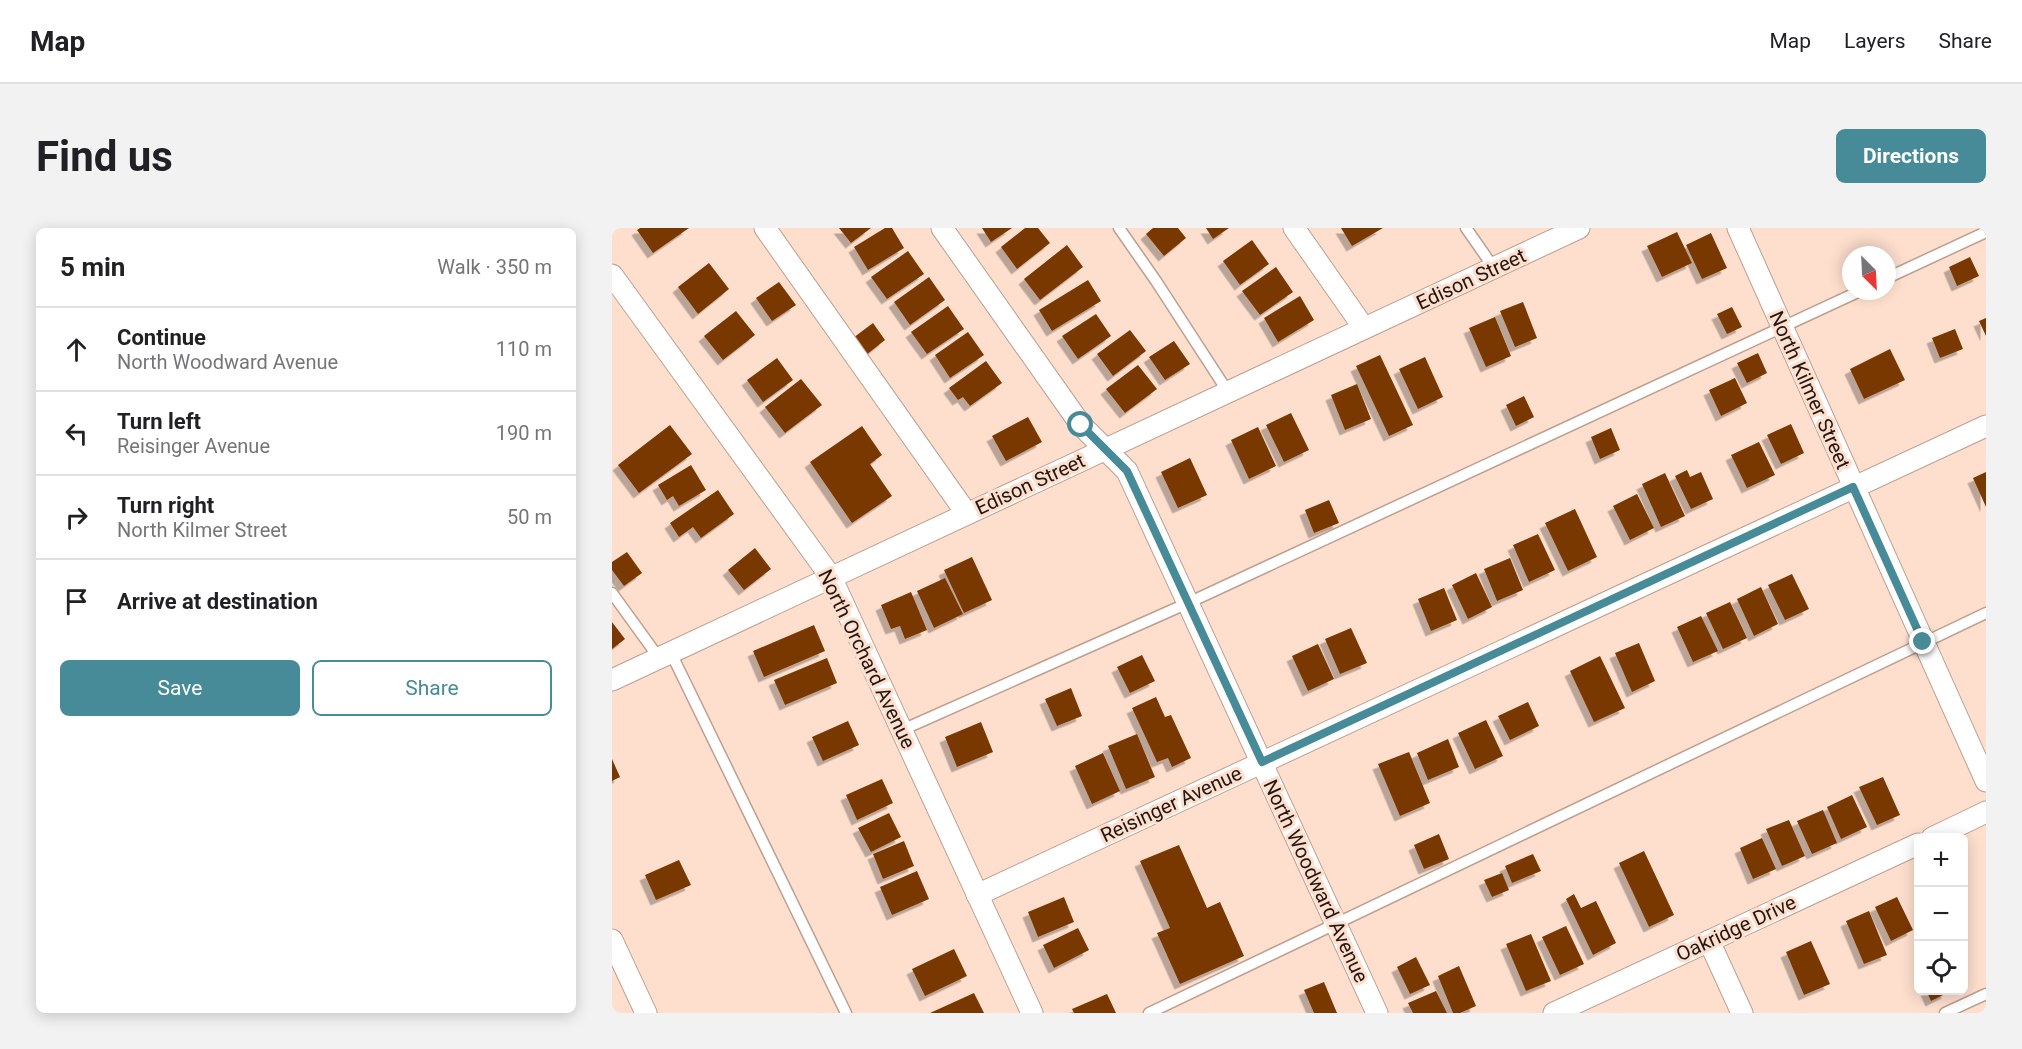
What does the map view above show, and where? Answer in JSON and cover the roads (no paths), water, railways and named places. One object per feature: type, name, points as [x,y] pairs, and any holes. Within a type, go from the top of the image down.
[{"type":"street","points":[[765,228],[967,514]]},
{"type":"street","name":"North Woodward Avenue","points":[[942,228],[1081,425],[1127,471],[1377,1013]]},
{"type":"street","points":[[1294,228],[1364,328]]},
{"type":"street","name":"Edison Street","points":[[612,680],[1579,228]]},
{"type":"street","name":"North Kilmer Street","points":[[1738,228],[1986,781]]},
{"type":"street","name":"North Orchard Avenue","points":[[615,286],[831,577],[1032,1013]]},
{"type":"street","name":"Reisinger Avenue","points":[[978,896],[1986,426]]},
{"type":"street","points":[[1941,833],[1986,813]]},
{"type":"street","name":"Oakridge Drive","points":[[1554,1013],[1914,846]]},
{"type":"street","points":[[612,940],[646,1013]]},
{"type":"street","points":[[1709,941],[1742,1013]]},
{"type":"lane","points":[[1119,228],[1156,280],[1228,392]]},
{"type":"lane","points":[[1466,228],[1494,268]]},
{"type":"lane","points":[[1896,274],[1986,232]]},
{"type":"lane","points":[[902,730],[1188,603],[1842,299]]},
{"type":"lane","points":[[612,593],[659,658],[671,653],[846,1013]]},
{"type":"lane","points":[[1149,1013],[1986,613]]},
{"type":"lane","points":[[1945,1013],[1986,993]]}]
